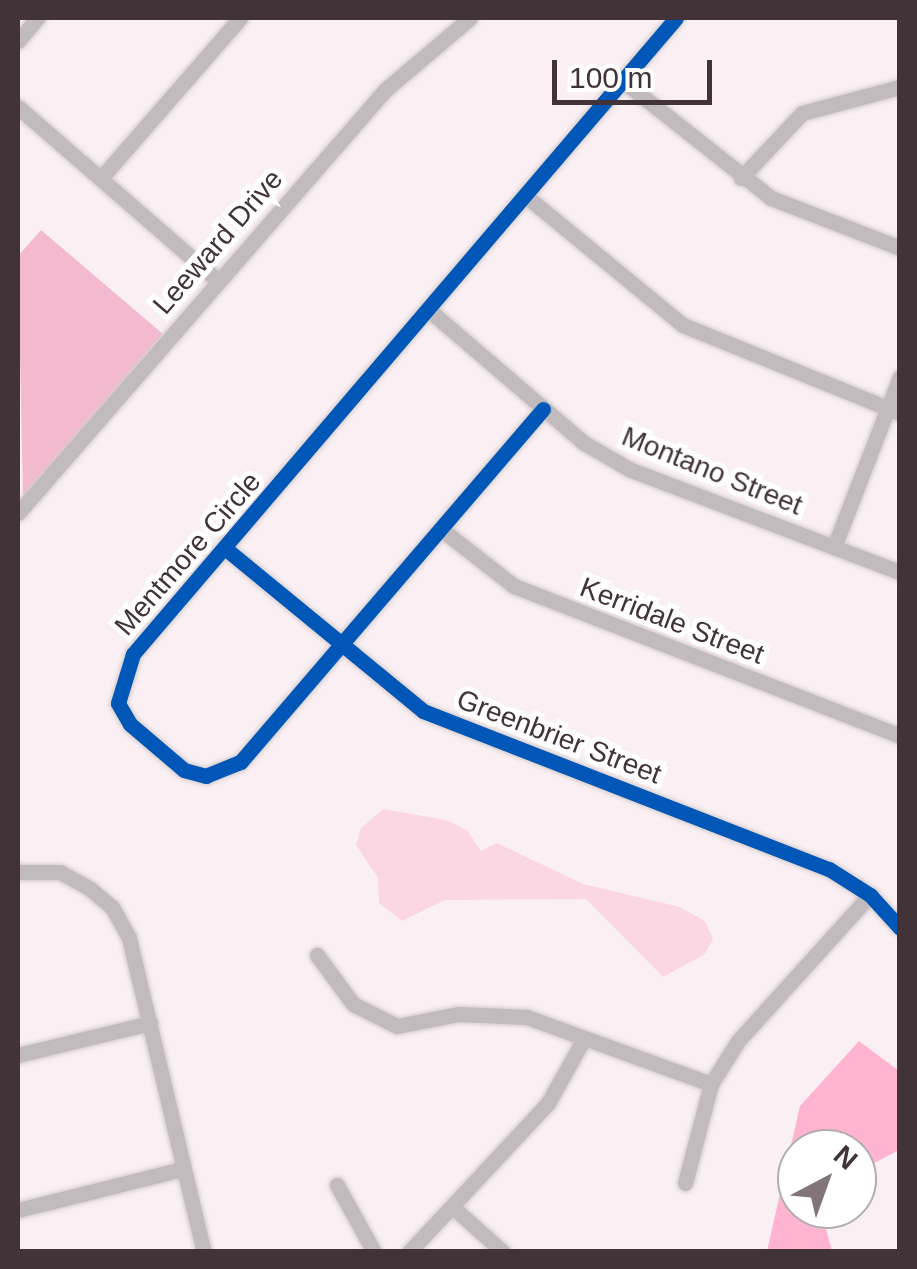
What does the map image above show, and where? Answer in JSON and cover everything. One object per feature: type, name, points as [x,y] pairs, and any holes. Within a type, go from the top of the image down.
[{"type":"street","points":[[18,40],[37,18]]},
{"type":"street","points":[[101,178],[240,18]]},
{"type":"street","name":"Leeward Drive","points":[[18,514],[385,90],[470,18]]},
{"type":"street","name":"Mentmore Circle","points":[[543,410],[240,762],[216,774],[184,770],[130,724],[118,704],[120,682],[133,654],[226,550],[676,18]]},
{"type":"street","points":[[623,81],[770,198],[900,248]]},
{"type":"street","points":[[741,178],[802,113],[900,87]]},
{"type":"street","points":[[18,107],[217,280]]},
{"type":"street","points":[[526,197],[683,325],[894,410]]},
{"type":"street","name":"Montano Street","points":[[430,311],[543,410],[631,470],[900,572]]},
{"type":"street","points":[[834,547],[894,410],[900,377]]},
{"type":"street","name":"Kerridale Street","points":[[440,530],[514,586],[900,736]]},
{"type":"street","name":"Greenbrier Street","points":[[226,550],[423,711],[829,869],[870,896],[900,928]]},
{"type":"street","points":[[18,872],[60,872],[112,908],[129,938],[204,1252]]},
{"type":"street","points":[[686,1184],[712,1084],[738,1041],[870,896]]},
{"type":"street","points":[[317,955],[353,1004],[397,1026],[458,1014],[527,1017],[712,1084]]},
{"type":"street","points":[[18,1055],[150,1023]]},
{"type":"street","points":[[409,1252],[456,1210],[556,1092],[583,1040]]},
{"type":"street","points":[[18,1210],[183,1169]]},
{"type":"street","points":[[338,1185],[374,1252]]},
{"type":"street","points":[[456,1210],[503,1252]]},
{"type":"shaded area","points":[[41,230],[163,334],[23,499],[18,256]]},
{"type":"shaded area","points":[[383,809],[446,820],[467,830],[481,851],[497,843],[583,884],[680,907],[705,921],[713,939],[705,954],[663,977],[586,899],[445,900],[402,921],[379,903],[378,878],[356,845],[361,828]]},
{"type":"shaded area","points":[[859,1041],[899,1071],[899,1150],[877,1162],[877,1129],[795,1129],[800,1106]]},
{"type":"shaded area","points":[[777,1207],[777,1229],[826,1229],[832,1251],[767,1251]]},
{"type":"cycle path","points":[[543,409],[240,762],[206,776],[184,770],[130,724],[118,703],[133,654],[676,18]]},
{"type":"cycle path","points":[[226,549],[423,711],[829,869],[870,895],[900,928]]}]
